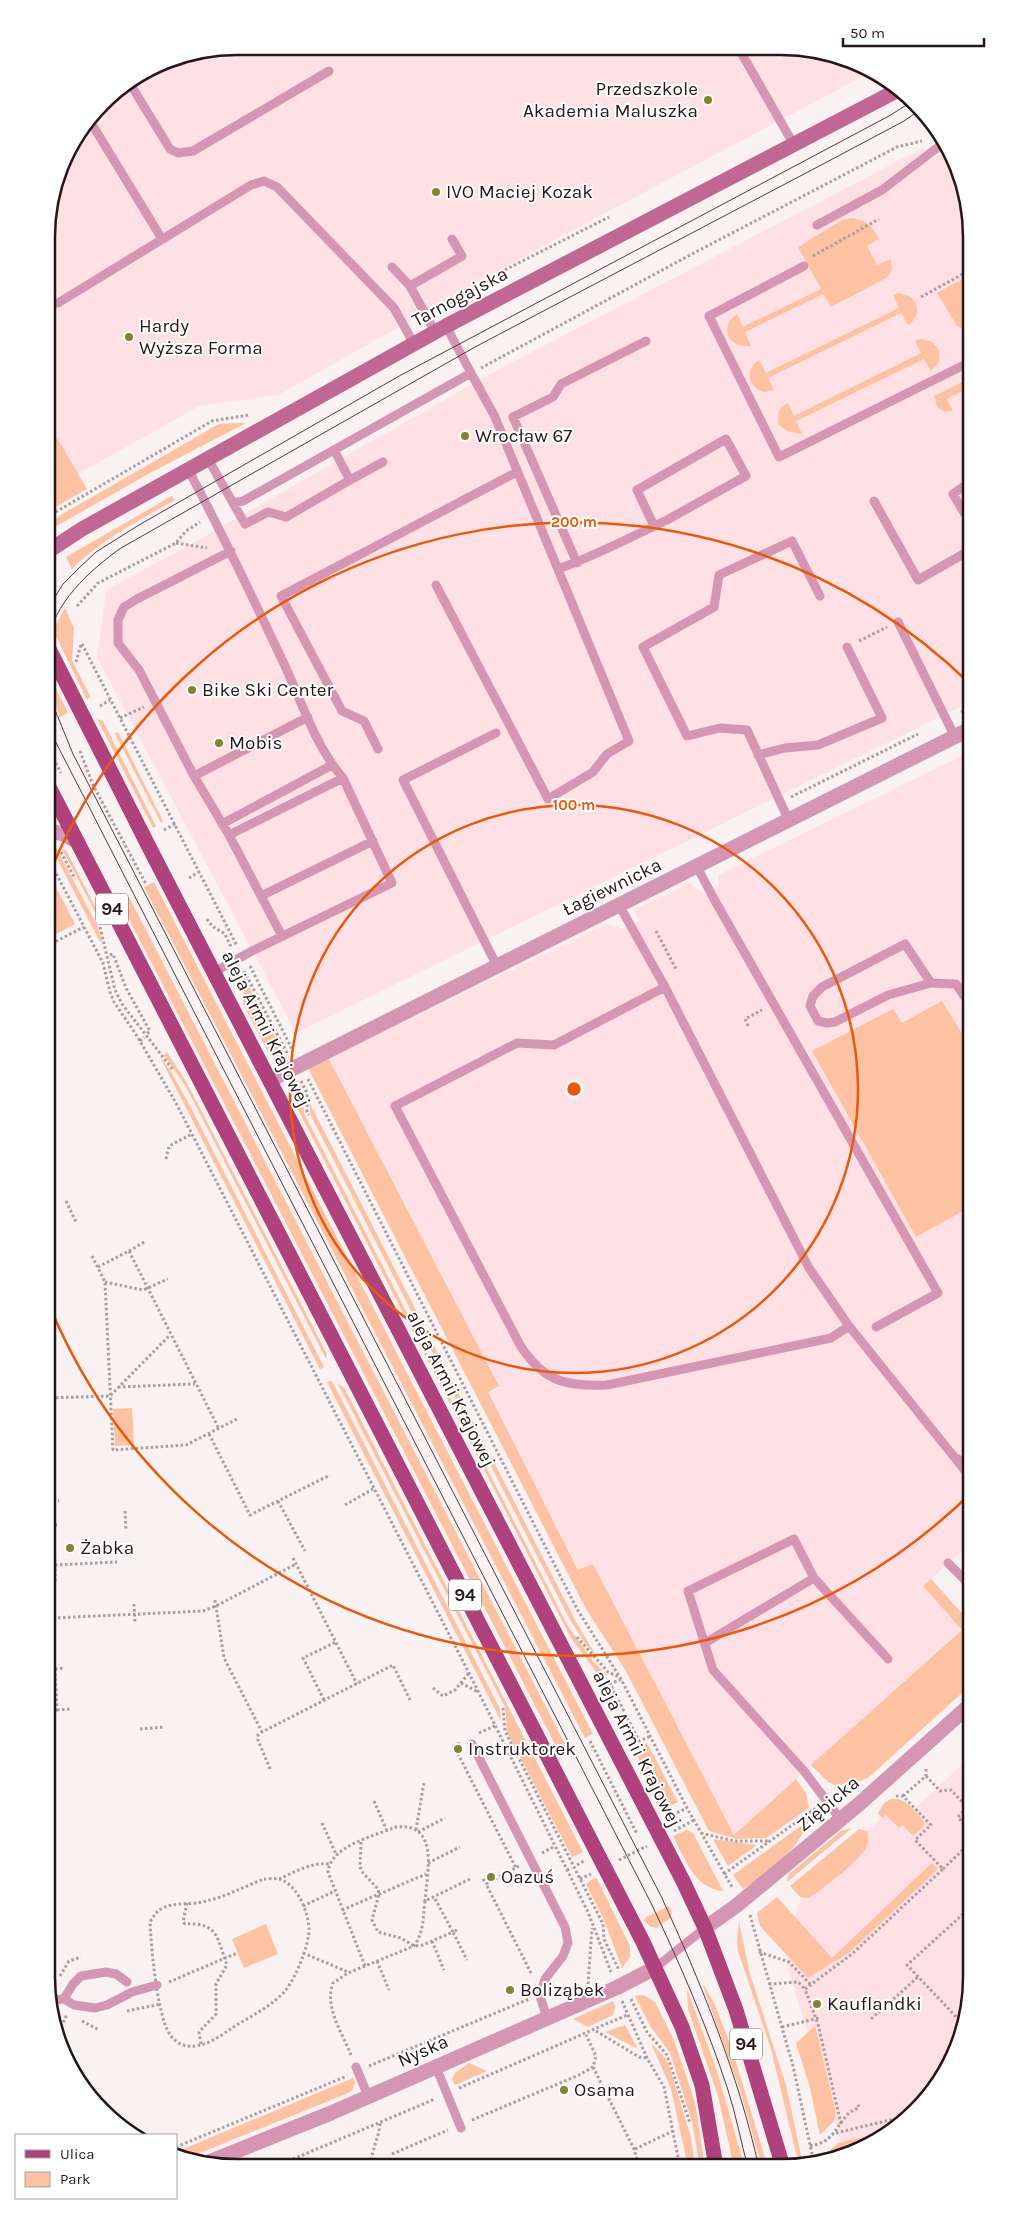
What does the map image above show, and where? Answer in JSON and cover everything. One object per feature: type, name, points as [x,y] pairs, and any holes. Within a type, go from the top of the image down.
[{"type":"main road","name":"aleja Armii Krajowej","points":[[55,660],[214,972],[650,1816],[705,1928],[736,2010],[781,2159]]},
{"type":"main road","name":"94","points":[[55,800],[656,1968],[682,2027],[702,2085],[715,2159]]},
{"type":"street","name":"Tarnogajska","points":[[55,545],[441,329],[892,93]]},
{"type":"street","name":"Łagiewnicka","points":[[270,1080],[963,732]]},
{"type":"street","points":[[55,832],[78,842]]},
{"type":"street","name":"Ziębicka","points":[[705,1928],[736,1906],[841,1820],[963,1711]]},
{"type":"street","name":"Nyska","points":[[219,2158],[436,2067],[619,1987],[656,1968]]},
{"type":"lane","points":[[742,55],[794,145]]},
{"type":"lane","points":[[133,88],[170,149],[178,153],[193,151],[329,71]]},
{"type":"lane","points":[[93,126],[162,240]]},
{"type":"lane","points":[[817,225],[882,190],[939,146]]},
{"type":"lane","points":[[55,302],[162,240],[251,185],[264,181],[277,187],[394,308],[414,344]]},
{"type":"lane","points":[[410,286],[462,256],[452,239]]},
{"type":"lane","points":[[804,266],[709,316],[779,457],[963,365]]},
{"type":"lane","points":[[392,267],[410,286],[472,373],[495,417],[628,741],[607,754],[593,772],[548,800],[436,584]]},
{"type":"lane","points":[[577,563],[512,417],[554,397],[561,384],[646,341]]},
{"type":"lane","points":[[233,503],[242,501],[472,373]]},
{"type":"lane","points":[[558,569],[577,563],[654,526],[746,476],[726,440],[637,490],[654,526]]},
{"type":"lane","points":[[334,450],[350,480]]},
{"type":"lane","points":[[208,460],[245,524],[268,512],[286,517],[383,462]]},
{"type":"lane","points":[[189,471],[231,551],[332,765],[343,778],[392,883],[282,936],[214,972]]},
{"type":"lane","points":[[378,749],[364,721],[342,711],[281,596],[516,472]]},
{"type":"lane","points":[[963,487],[954,494],[963,510]]},
{"type":"lane","points":[[874,501],[918,580],[963,553]]},
{"type":"lane","points":[[789,821],[746,730],[720,728],[686,736],[643,647],[714,606],[719,575],[792,541],[820,596]]},
{"type":"lane","points":[[231,551],[137,598],[124,607],[118,620],[118,644],[139,670],[194,776],[229,835],[282,936]]},
{"type":"lane","points":[[898,622],[956,736]]},
{"type":"lane","points":[[758,755],[785,748],[818,745],[882,718],[847,647]]},
{"type":"lane","points":[[194,776],[308,717]]},
{"type":"lane","points":[[496,733],[403,780],[497,966]]},
{"type":"lane","points":[[222,824],[332,765]]},
{"type":"lane","points":[[229,835],[343,778]]},
{"type":"lane","points":[[261,896],[373,841]]},
{"type":"lane","points":[[697,867],[938,1292],[876,1327]]},
{"type":"lane","points":[[620,906],[665,987],[809,1268],[850,1326],[963,1468]]},
{"type":"lane","points":[[931,983],[905,944],[822,987],[813,996],[810,1006],[818,1021],[827,1023],[835,1022],[888,995],[931,983],[956,984],[963,994]]},
{"type":"lane","points":[[665,987],[554,1046],[517,1043],[395,1106],[520,1344],[531,1362],[548,1376],[564,1383],[584,1386],[607,1386],[831,1338],[850,1326]]},
{"type":"lane","points":[[951,1455],[963,1461]]},
{"type":"lane","points":[[841,1820],[804,1772],[713,1670],[688,1591],[794,1539],[814,1578],[888,1659]]},
{"type":"lane","points":[[948,1564],[963,1578]]},
{"type":"lane","points":[[705,1643],[814,1578]]},
{"type":"lane","points":[[472,1744],[565,1927],[568,1943],[563,1956],[544,1979],[540,1996],[547,2018]]},
{"type":"lane","points":[[656,1968],[705,1928]]},
{"type":"lane","points":[[64,1999],[73,1984],[81,1976],[106,1972],[116,1974],[127,1982]]},
{"type":"lane","points":[[57,1999],[64,1999],[74,2005],[95,2008],[107,2005],[132,1992],[157,1985]]},
{"type":"lane","points":[[436,2067],[460,2126]]},
{"type":"lane","points":[[357,2069],[368,2096]]},
{"type":"path","points":[[472,373],[692,254],[898,147],[928,140],[935,140]]},
{"type":"path","points":[[438,310],[494,275],[609,218]]},
{"type":"path","points":[[804,266],[810,258],[879,219]]},
{"type":"path","points":[[921,297],[963,274]]},
{"type":"path","points":[[55,512],[212,421],[251,414]]},
{"type":"path","points":[[77,606],[98,583],[176,543],[186,531],[207,517]]},
{"type":"path","points":[[176,543],[207,548],[214,559]]},
{"type":"path","points":[[847,647],[898,622]]},
{"type":"path","points":[[77,665],[75,660],[82,644],[237,946]]},
{"type":"path","points":[[94,699],[100,712]]},
{"type":"path","points":[[100,706],[110,700]]},
{"type":"path","points":[[120,718],[155,701]]},
{"type":"path","points":[[947,720],[963,712]]},
{"type":"path","points":[[780,803],[918,734]]},
{"type":"path","points":[[80,750],[93,785],[146,884]]},
{"type":"path","points":[[164,830],[175,824]]},
{"type":"path","points":[[159,825],[164,835]]},
{"type":"path","points":[[59,848],[78,885]]},
{"type":"path","points":[[189,878],[199,872]]},
{"type":"path","points":[[55,873],[100,958],[114,1002],[140,1040],[192,1134],[469,1673],[567,1870],[611,1973],[647,2032],[667,2055],[692,2129]]},
{"type":"path","points":[[184,873],[189,884]]},
{"type":"path","points":[[204,914],[212,926],[225,934],[231,946]]},
{"type":"path","points":[[97,922],[105,941],[115,990],[122,1004],[176,1074]]},
{"type":"path","points":[[55,942],[84,927]]},
{"type":"path","points":[[656,931],[676,969]]},
{"type":"path","points":[[110,955],[113,954],[126,988],[150,1031],[140,1040]]},
{"type":"path","points":[[100,958],[105,956]]},
{"type":"path","points":[[249,964],[296,1056]]},
{"type":"path","points":[[244,972],[291,1061]]},
{"type":"path","points":[[748,1026],[745,1019],[774,1004]]},
{"type":"path","points":[[298,1075],[307,1093],[306,1097]]},
{"type":"path","points":[[307,1077],[577,1609],[622,1678],[687,1808],[730,1886]]},
{"type":"path","points":[[166,1159],[169,1146],[192,1134]]},
{"type":"path","points":[[66,1201],[76,1222]]},
{"type":"path","points":[[98,1267],[146,1242]]},
{"type":"path","points":[[129,1251],[219,1429]]},
{"type":"path","points":[[92,1256],[105,1282],[113,1450],[186,1445],[239,1418]]},
{"type":"path","points":[[105,1282],[143,1290],[168,1279]]},
{"type":"path","points":[[55,1398],[110,1396],[170,1335]]},
{"type":"path","points":[[118,1388],[195,1384]]},
{"type":"path","points":[[209,1434],[250,1515],[330,1475]]},
{"type":"path","points":[[345,1505],[373,1489]]},
{"type":"path","points":[[55,1502],[59,1501]]},
{"type":"path","points":[[278,1501],[305,1551]]},
{"type":"path","points":[[125,1511],[126,1531]]},
{"type":"path","points":[[55,1525],[55,1583]]},
{"type":"path","points":[[293,1558],[357,1684]]},
{"type":"path","points":[[55,1565],[117,1562]]},
{"type":"path","points":[[55,1618],[203,1611],[296,1564]]},
{"type":"path","points":[[215,1600],[224,1658],[262,1732]]},
{"type":"path","points":[[134,1604],[135,1624]]},
{"type":"path","points":[[324,1700],[303,1658],[336,1642]]},
{"type":"path","points":[[270,1769],[258,1740],[258,1736],[262,1732],[393,1665],[410,1700]]},
{"type":"path","points":[[64,1668],[55,1667],[58,1710],[70,1709]]},
{"type":"path","points":[[608,1672],[622,1678]]},
{"type":"path","points":[[433,1688],[443,1696],[455,1690],[469,1673]]},
{"type":"path","points":[[622,1678],[610,1684],[639,1741],[651,1736]]},
{"type":"path","points":[[461,1684],[478,1692]]},
{"type":"path","points":[[498,1699],[504,1710],[505,1732],[603,1924],[604,1939],[628,2015],[664,2087],[678,2159]]},
{"type":"path","points":[[140,1729],[164,1728]]},
{"type":"path","points":[[590,1741],[637,1834]]},
{"type":"path","points":[[454,1746],[516,1868]]},
{"type":"path","points":[[926,1776],[940,1791],[951,1790],[963,1803]]},
{"type":"path","points":[[417,1831],[424,1782]]},
{"type":"path","points":[[889,1796],[903,1796],[931,1825],[915,1840],[942,1868]]},
{"type":"path","points":[[374,1801],[387,1831]]},
{"type":"path","points":[[662,1820],[687,1808]]},
{"type":"path","points":[[963,1812],[958,1817],[963,1823]]},
{"type":"path","points":[[724,1874],[809,1813]]},
{"type":"path","points":[[417,1831],[445,1818]]},
{"type":"path","points":[[669,1833],[694,1820]]},
{"type":"path","points":[[322,1823],[336,1854]]},
{"type":"path","points":[[365,1966],[334,1892],[328,1872],[329,1864],[336,1854],[387,1831],[403,1826],[417,1831],[428,1849],[423,1926],[420,1938],[414,1946]]},
{"type":"path","points":[[701,1833],[734,1841],[770,1841]]},
{"type":"path","points":[[361,1842],[360,1867],[378,1889],[379,1894],[372,1916],[376,1929],[384,1935],[401,1938],[414,1946]]},
{"type":"path","points":[[614,1863],[651,1843]]},
{"type":"path","points":[[486,1884],[555,1846]]},
{"type":"path","points":[[428,1863],[460,1847]]},
{"type":"path","points":[[805,1989],[852,1954],[963,1848]]},
{"type":"path","points":[[278,1879],[295,1889],[309,1930],[303,1954],[286,1990],[276,2000],[210,2042],[186,2046],[175,2040],[169,2032],[157,1985],[150,1922],[155,1913],[164,1908],[220,1898],[264,1879],[278,1879],[307,1867],[321,1863],[329,1864]]},
{"type":"path","points":[[567,1870],[572,1868]]},
{"type":"path","points":[[342,1910],[426,1874]]},
{"type":"path","points":[[425,1901],[472,1878]]},
{"type":"path","points":[[483,1879],[534,1978],[529,1980]]},
{"type":"path","points":[[302,1906],[334,1892]]},
{"type":"path","points":[[434,1896],[467,1960]]},
{"type":"path","points":[[187,1903],[183,1922],[185,1924],[204,1925],[212,1930],[221,1941],[228,1965],[214,1990],[216,2014],[199,2032],[200,2045]]},
{"type":"path","points":[[756,1911],[750,1916],[793,2066],[812,2156]]},
{"type":"path","points":[[958,2019],[907,1966],[963,1914]]},
{"type":"path","points":[[588,1984],[592,1925]]},
{"type":"path","points":[[357,2069],[331,2008],[329,1998],[333,1983],[348,1973],[457,1930]]},
{"type":"path","points":[[432,1941],[444,1970]]},
{"type":"path","points":[[759,1952],[789,1962],[811,1985]]},
{"type":"path","points":[[157,1985],[237,1953]]},
{"type":"path","points":[[303,1954],[348,1973]]},
{"type":"path","points":[[58,1980],[69,1961],[81,1957]]},
{"type":"path","points":[[377,1961],[389,1990]]},
{"type":"path","points":[[603,1977],[611,1973]]},
{"type":"path","points":[[871,2019],[918,1977]]},
{"type":"path","points":[[580,1989],[596,1981]]},
{"type":"path","points":[[769,1984],[798,1982],[805,1989],[817,2018],[841,2124]]},
{"type":"path","points":[[529,1990],[529,2000]]},
{"type":"path","points":[[178,2146],[357,2069],[540,1996]]},
{"type":"path","points":[[124,2012],[161,2004]]},
{"type":"path","points":[[62,2026],[67,2013]]},
{"type":"path","points":[[459,2088],[595,2031],[628,2015]]},
{"type":"path","points":[[782,2027],[817,2018]]},
{"type":"path","points":[[595,2031],[639,2058],[648,2058]]},
{"type":"path","points":[[392,2154],[579,2075],[593,2066],[596,2056],[586,2034]]},
{"type":"path","points":[[593,2066],[634,2149],[637,2159]]},
{"type":"path","points":[[293,2159],[439,2097]]},
{"type":"path","points":[[810,2146],[822,2144],[836,2133],[849,2112],[859,2108],[858,2104]]},
{"type":"path","points":[[836,2133],[895,2119]]},
{"type":"path","points":[[371,2159],[379,2135],[380,2122]]},
{"type":"path","points":[[634,2149],[672,2131]]},
{"type":"shaded area","points":[[225,55],[793,55],[828,61],[865,75],[560,237],[278,395],[199,406],[55,487],[55,225],[58,201],[74,156],[93,126],[117,100],[156,74],[190,61]]},
{"type":"shaded area","points":[[923,148],[930,160],[942,153],[957,190],[963,225],[963,705],[296,1033],[97,657],[106,593],[109,588],[179,551],[490,374]]},
{"type":"shaded area","points":[[963,755],[963,1549],[923,1586],[962,1630],[734,1835],[593,1564],[579,1570],[487,1392],[499,1386],[329,1059],[606,924],[623,929],[639,921],[634,910],[690,883],[704,894],[719,886],[718,875]]},
{"type":"shaded area","points":[[963,1763],[963,1989],[960,2013],[949,2047],[939,2068],[918,2097],[901,2114],[872,2135],[843,2148],[787,1965],[785,1927],[795,1917],[805,1888],[886,1814],[899,1828],[908,1815]]},
{"type":"green space","points":[[851,218],[865,222],[876,234],[879,239],[867,246],[877,265],[891,259],[892,270],[888,277],[831,307],[823,294],[745,332],[751,346],[744,346],[732,341],[727,331],[728,325],[737,314],[743,327],[821,289],[798,247],[842,220]]},
{"type":"green space","points":[[963,279],[963,329],[957,326],[937,293]]},
{"type":"green space","points":[[899,293],[911,297],[916,304],[916,315],[908,325],[901,313],[768,378],[774,390],[765,392],[755,387],[750,378],[750,373],[751,368],[759,360],[766,373],[899,308],[893,295]]},
{"type":"green space","points":[[920,339],[931,341],[939,350],[939,362],[931,371],[924,359],[796,421],[802,434],[787,431],[779,425],[779,412],[788,403],[794,416],[921,353],[915,341]]},
{"type":"green space","points":[[963,382],[963,391],[947,399],[953,411],[945,412],[937,407],[934,396]]},
{"type":"green space","points":[[246,423],[150,473],[55,527],[55,519],[59,516],[219,424]]},
{"type":"green space","points":[[55,434],[87,489],[55,507]]},
{"type":"green space","points":[[172,496],[175,500],[108,540],[72,569],[66,557]]},
{"type":"green space","points":[[65,608],[74,628],[72,660],[90,696],[87,700],[55,634],[55,626]]},
{"type":"green space","points":[[55,686],[68,713],[60,717],[55,704]]},
{"type":"green space","points":[[97,719],[103,721],[156,826],[153,828]]},
{"type":"green space","points":[[118,732],[163,821],[161,823],[115,734]]},
{"type":"green space","points":[[55,846],[97,925],[102,941],[100,942],[55,855]]},
{"type":"green space","points":[[62,849],[66,850],[104,924],[102,925]]},
{"type":"green space","points":[[154,882],[593,1734],[585,1738],[144,887]]},
{"type":"green space","points":[[55,885],[75,924],[55,935]]},
{"type":"green space","points":[[128,895],[567,1748],[559,1752],[119,900]]},
{"type":"green space","points":[[244,977],[288,1061],[279,1061],[268,1052],[243,1004]]},
{"type":"green space","points":[[942,1001],[963,1035],[963,1211],[916,1237],[812,1051],[893,1009],[902,1023]]},
{"type":"green space","points":[[167,1052],[187,1083],[327,1354],[326,1359],[186,1087],[164,1055]]},
{"type":"green space","points":[[160,1057],[170,1070],[189,1104],[324,1367],[320,1369]]},
{"type":"green space","points":[[329,1059],[499,1386],[488,1392],[578,1570],[593,1564],[734,1835],[796,1779],[806,1793],[809,1808],[766,1838],[737,1839],[709,1831],[626,1671],[586,1609],[308,1068]]},
{"type":"green space","points":[[297,1079],[303,1091],[304,1113],[568,1626],[593,1661],[607,1675],[603,1681],[571,1638],[293,1100],[293,1087]]},
{"type":"green space","points":[[309,1102],[576,1622],[597,1657],[584,1642],[569,1618],[311,1116]]},
{"type":"green space","points":[[332,1381],[500,1709],[501,1721],[327,1382]]},
{"type":"green space","points":[[338,1384],[344,1387],[583,1852],[572,1857],[507,1732],[505,1707]]},
{"type":"green space","points":[[132,1408],[134,1445],[115,1446],[113,1409]]},
{"type":"green space","points":[[931,1579],[963,1614],[963,1692],[869,1777],[861,1781],[838,1786],[828,1782],[811,1765],[962,1630],[923,1586]]},
{"type":"green space","points":[[647,1743],[678,1802],[660,1811],[649,1789],[635,1749]]},
{"type":"green space","points":[[891,1799],[902,1800],[925,1823],[913,1836],[903,1825],[899,1828],[886,1815],[882,1818],[878,1813],[884,1803]]},
{"type":"green space","points":[[809,1820],[798,1841],[790,1851],[773,1868],[743,1889],[733,1875]]},
{"type":"green space","points":[[852,1828],[787,1882],[788,1875],[841,1831]]},
{"type":"green space","points":[[859,1829],[867,1831],[868,1838],[866,1848],[861,1855],[839,1876],[815,1894],[809,1898],[800,1897],[790,1886]]},
{"type":"green space","points":[[687,1830],[693,1833],[723,1891],[713,1889],[705,1884],[686,1863],[673,1836]]},
{"type":"green space","points":[[713,1839],[757,1845],[728,1866]]},
{"type":"green space","points":[[932,1863],[938,1869],[850,1952],[808,1978],[760,1926],[757,1913],[777,1897],[832,1958]]},
{"type":"green space","points":[[596,1877],[630,1946],[630,1957],[622,1968],[604,1920],[586,1884]]},
{"type":"green space","points":[[669,1906],[672,1912],[670,1918],[657,1928],[651,1927],[644,1921],[646,1917]]},
{"type":"green space","points":[[739,1922],[750,1974],[786,2085],[801,2158],[797,2158],[771,2049],[738,1951]]},
{"type":"green space","points":[[266,1924],[278,1954],[244,1968],[232,1939]]},
{"type":"green space","points":[[703,1986],[715,2005],[732,2049],[765,2159],[759,2159],[740,2090]]},
{"type":"green space","points":[[687,1989],[717,2071],[742,2159],[732,2159],[718,2096],[688,2009]]},
{"type":"green space","points":[[635,1996],[645,1996],[655,2002],[674,2040],[695,2102],[704,2159],[699,2159],[692,2122],[670,2053],[650,2026]]},
{"type":"green space","points":[[613,2001],[615,2007],[613,2015],[588,2027],[573,2019]]},
{"type":"green space","points":[[625,2025],[638,2049],[605,2032]]},
{"type":"green space","points":[[815,2026],[835,2109],[835,2120],[820,2135],[810,2088],[796,2043]]},
{"type":"green space","points":[[651,2043],[666,2059],[670,2069],[691,2137],[694,2159],[686,2159],[671,2089]]},
{"type":"green space","points":[[469,2063],[487,2071],[455,2085],[452,2079],[455,2073]]},
{"type":"green space","points":[[353,2078],[355,2083],[352,2091],[336,2098],[196,2155],[181,2150]]},
{"type":"green space","points":[[872,2135],[827,2153],[838,2143]]},
{"type":"tram line","points":[[55,597],[63,584],[96,552],[139,525],[401,375],[907,105]]},
{"type":"tram line","points":[[55,620],[74,589],[121,548],[475,347],[904,121],[915,114]]},
{"type":"tram line","points":[[55,710],[73,754],[661,1896],[717,2029],[740,2098],[757,2159]]},
{"type":"tram line","points":[[55,741],[651,1903],[683,1972],[720,2066],[731,2099],[746,2159]]},
{"type":"place","name":"Przedszkole Akademia Maluszka","points":[[708,100]]},
{"type":"place","name":"IVO Maciej Kozak","points":[[436,192]]},
{"type":"place","name":"Hardy Wyższa Forma","points":[[129,337]]},
{"type":"place","name":"Wrocław 67","points":[[465,436]]},
{"type":"place","name":"Bike Ski Center","points":[[192,690]]},
{"type":"place","name":"Mobis","points":[[219,743]]},
{"type":"place","name":"Żabka","points":[[70,1548]]},
{"type":"place","name":"Instruktorek","points":[[458,1749]]},
{"type":"place","name":"Oazuś","points":[[491,1877]]},
{"type":"place","name":"Boliząbek","points":[[510,1990]]},
{"type":"place","name":"Kauflandki","points":[[817,2004]]},
{"type":"place","name":"Osama","points":[[564,2090]]}]
